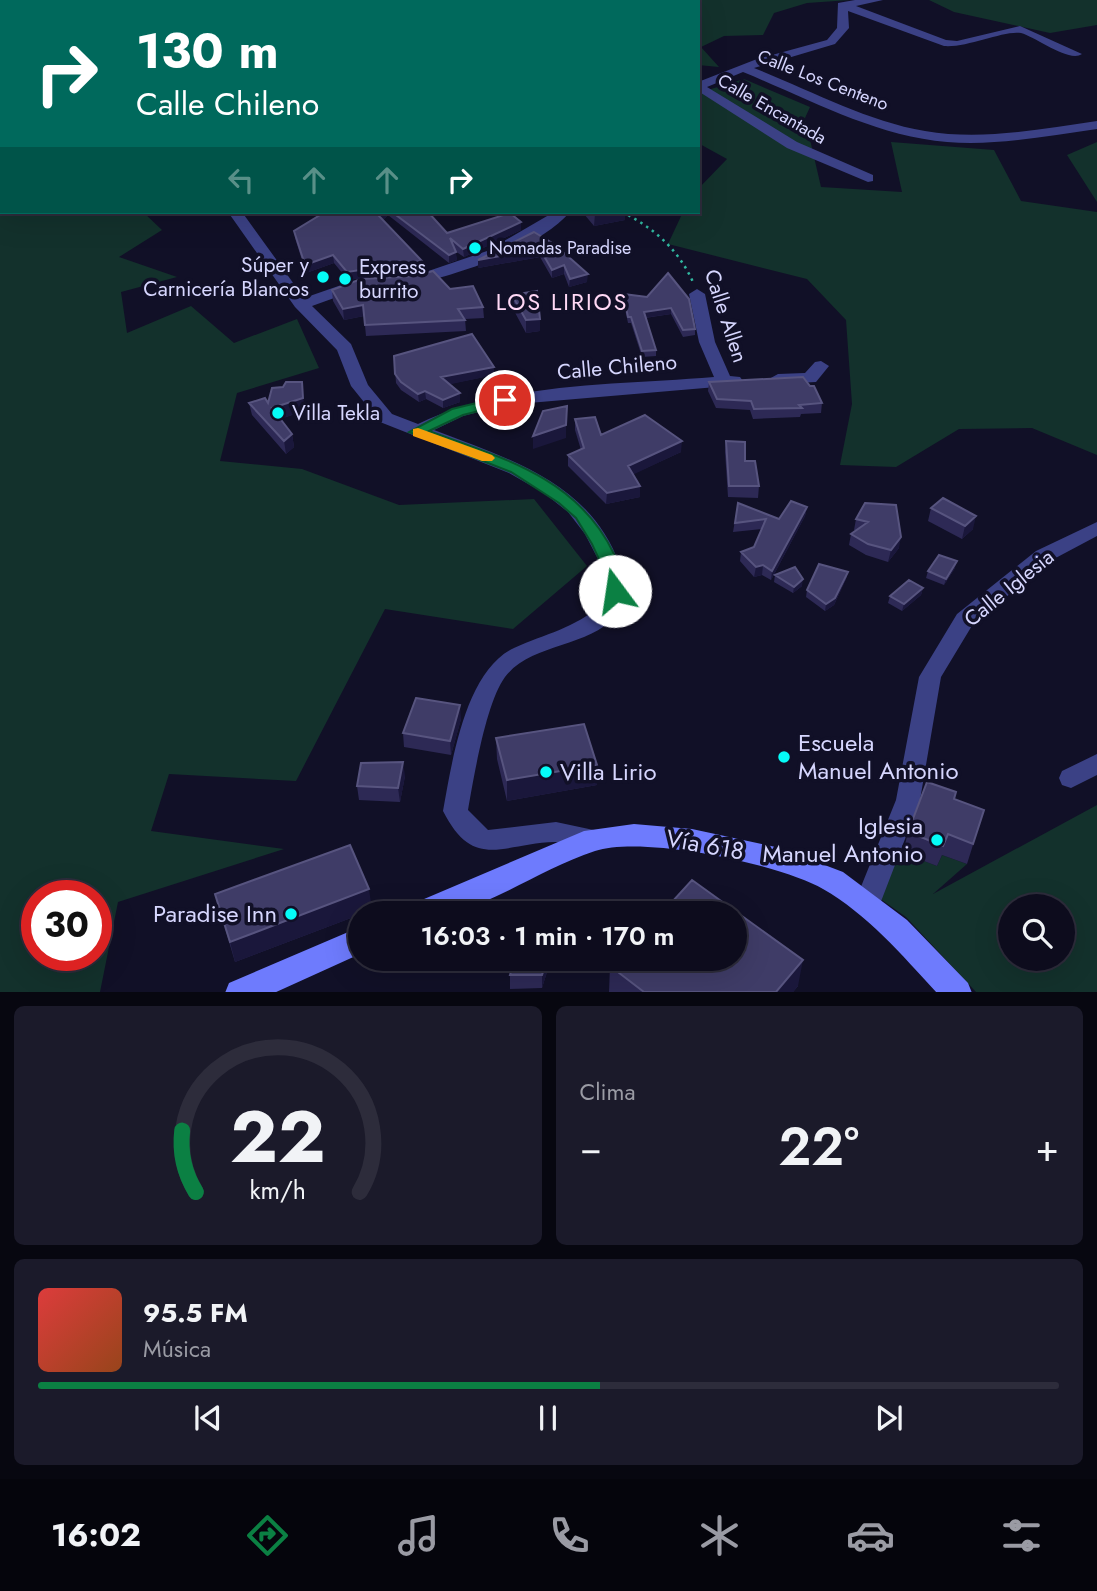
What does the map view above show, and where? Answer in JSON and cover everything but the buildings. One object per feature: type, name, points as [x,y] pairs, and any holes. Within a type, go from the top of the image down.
[{"type":"street","points":[[842,5],[878,0]]},
{"type":"street","points":[[842,5],[933,41],[957,44],[1020,29],[1076,54]]},
{"type":"street","points":[[700,85],[743,68],[831,42],[843,28],[842,5]]},
{"type":"street","name":"Calle Los Centeno","points":[[743,68],[855,114],[926,135],[1009,135],[1097,125]]},
{"type":"street","name":"Calle Encantada","points":[[700,87],[792,145],[868,178]]},
{"type":"street","points":[[236,214],[300,304],[345,348],[368,400],[386,418],[516,469],[537,480],[581,514],[613,570],[615,591],[611,607],[588,627],[517,657],[500,669],[490,683],[455,811],[465,830],[481,840],[498,843],[551,832],[594,839]]},
{"type":"street","points":[[393,280],[416,279],[460,267],[521,239],[560,214]]},
{"type":"street","points":[[300,304],[371,282]]},
{"type":"street","name":"Calle Allen","points":[[697,294],[707,342],[724,381]]},
{"type":"street","name":"Calle Chileno","points":[[416,432],[457,412],[505,400],[724,381],[810,378],[821,366]]},
{"type":"street","name":"Calle Iglesia","points":[[867,904],[908,800],[930,677],[965,619],[1043,556],[1097,528]]},
{"type":"street","points":[[1071,778],[1097,763]]},
{"type":"street","name":"Vía 618","points":[[450,901],[594,839],[634,835],[692,840],[780,860],[833,880],[897,929],[957,992]]},
{"type":"street","points":[[240,992],[348,945]]},
{"type":"path","name":"Calle Allen","points":[[625,214],[663,237],[683,260],[697,294]]},
{"type":"green space","points":[[700,0],[850,0],[807,3],[774,13],[763,35],[724,36],[701,47],[719,67],[700,65]]},
{"type":"green space","points":[[929,0],[1097,0],[1097,25],[1050,33],[954,12]]},
{"type":"green space","points":[[744,79],[810,107],[805,118],[821,187],[902,192],[891,142],[994,150],[1021,201],[1097,212],[1097,455],[1032,428],[959,429],[896,467],[840,465],[852,404],[846,320],[807,279],[668,244],[682,214],[700,214],[700,187],[727,159],[700,144],[700,92]]},
{"type":"green space","points":[[1097,142],[1097,202],[1067,155]]},
{"type":"green space","points":[[0,214],[145,214],[162,230],[119,257],[177,277],[121,292],[127,333],[191,306],[234,343],[297,319],[319,368],[237,393],[220,461],[302,469],[399,505],[534,499],[587,566],[513,629],[385,609],[296,781],[169,774],[151,831],[284,849],[118,902],[112,932],[112,880],[21,880],[21,971],[104,971],[100,992],[0,992]]},
{"type":"green space","points":[[1097,805],[1097,992],[976,992],[906,917],[879,898],[896,850],[937,866],[942,855],[967,864],[933,894]]},
{"type":"slow traffic","points":[[418,433],[487,458]]},
{"type":"place","name":"Nomadas Paradise","points":[[475,248]]},
{"type":"place","name":"Súper y Carnicería Blancos","points":[[323,277]]},
{"type":"place","name":"Express burrito","points":[[345,279]]},
{"type":"place","name":"Villa Tekla","points":[[278,413]]},
{"type":"place","name":"Escuela Manuel Antonio","points":[[784,757]]},
{"type":"place","name":"Villa Lirio","points":[[546,772]]},
{"type":"place","name":"Iglesia Manuel Antonio","points":[[937,840]]},
{"type":"place","name":"Paradise Inn","points":[[291,914]]},
{"type":"district","name":"LOS LIRIOS","points":[[562,302]]},
{"type":"route","points":[[505,400],[457,412],[416,432],[516,469],[564,499],[581,514],[600,543],[613,570],[615,591]]}]
